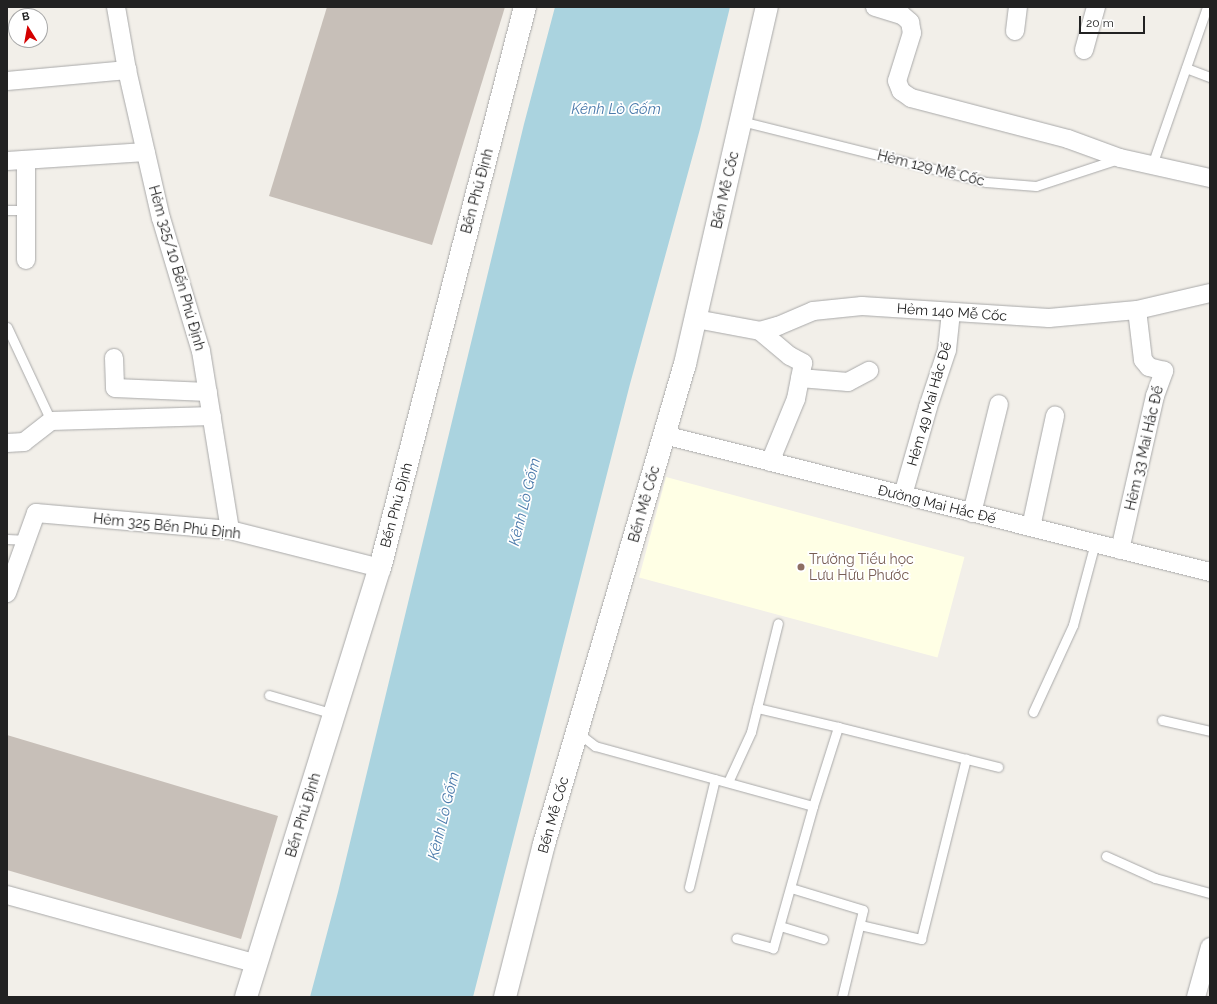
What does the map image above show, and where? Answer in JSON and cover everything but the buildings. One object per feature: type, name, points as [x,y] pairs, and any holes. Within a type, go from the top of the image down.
[{"type":"street","name":"Hẻm 325/10 Bến Phú Định","points":[[116,7],[127,70],[161,218],[201,351],[230,530]]},
{"type":"street","name":"Bến Phú Định","points":[[246,997],[380,568],[525,7]]},
{"type":"street","name":"Bến Mễ Cốc","points":[[505,997],[544,844],[686,364],[768,7]]},
{"type":"street","points":[[875,7],[902,16],[910,22],[912,33],[897,81],[901,91],[911,98],[1068,139],[1120,158],[1210,178]]},
{"type":"street","points":[[1015,31],[1018,7]]},
{"type":"street","points":[[1084,50],[1096,7]]},
{"type":"street","points":[[7,81],[127,70]]},
{"type":"street","points":[[7,161],[146,152]]},
{"type":"street","points":[[26,160],[26,260]]},
{"type":"street","name":"Hẻm 140 Mễ Cốc","points":[[696,319],[760,331],[778,326],[814,311],[862,306],[1049,318],[1137,310],[1210,293]]},
{"type":"street","name":"Hẻm 33 Mai Hắc Đế","points":[[1120,550],[1155,396],[1164,371],[1149,367],[1143,360],[1137,310]]},
{"type":"street","name":"Hẻm 49 Mai Hắc Đế","points":[[903,495],[928,408],[947,350],[951,312]]},
{"type":"street","points":[[760,331],[790,356],[803,363],[796,399],[770,462]]},
{"type":"street","points":[[114,358],[115,388],[208,392]]},
{"type":"street","points":[[800,378],[848,382],[869,371]]},
{"type":"street","points":[[972,513],[999,404]]},
{"type":"street","points":[[7,443],[24,442],[51,421],[212,416]]},
{"type":"street","points":[[1031,527],[1055,416]]},
{"type":"street","name":"Đường Mai Hắc Đế","points":[[664,435],[1210,572]]},
{"type":"street","name":"Hẻm 325 Bến Phú Định","points":[[7,593],[36,513],[230,530],[380,568]]},
{"type":"street","points":[[7,895],[256,964]]},
{"type":"street","points":[[1202,990],[1210,947]]},
{"type":"lane","points":[[1152,165],[1207,7]]},
{"type":"lane","points":[[1186,68],[1210,77]]},
{"type":"lane","name":"Hẻm 129 Mễ Cốc","points":[[741,120],[986,182],[1036,186],[1120,158]]},
{"type":"lane","points":[[7,210],[26,210]]},
{"type":"lane","points":[[7,327],[51,421]]},
{"type":"lane","points":[[7,539],[26,540]]},
{"type":"lane","points":[[1033,712],[1073,625],[1095,544]]},
{"type":"lane","points":[[728,782],[751,732],[778,623]]},
{"type":"lane","points":[[269,695],[334,714]]},
{"type":"lane","points":[[757,708],[998,767]]},
{"type":"lane","points":[[1162,720],[1210,731]]},
{"type":"lane","points":[[736,938],[773,948],[813,806],[838,727]]},
{"type":"lane","points":[[577,732],[595,746],[813,806]]},
{"type":"lane","points":[[860,924],[921,939],[966,759]]},
{"type":"lane","points":[[689,887],[716,779]]},
{"type":"lane","points":[[1106,856],[1155,878],[1210,893]]},
{"type":"lane","points":[[791,888],[863,910],[842,997]]},
{"type":"lane","points":[[780,926],[823,939]]},
{"type":"shaded area","name":"Trường Tiểu học Lưu Hữu Phước","points":[[666,477],[964,557],[938,657],[639,577]]},
{"type":"water","name":"Kênh Lò Gốm","points":[[555,7],[730,7],[700,129],[630,384],[473,997],[310,997],[338,892],[524,124]]},
{"type":"place","name":"Trường Tiểu học Lưu Hữu Phước","points":[[801,567]]}]
